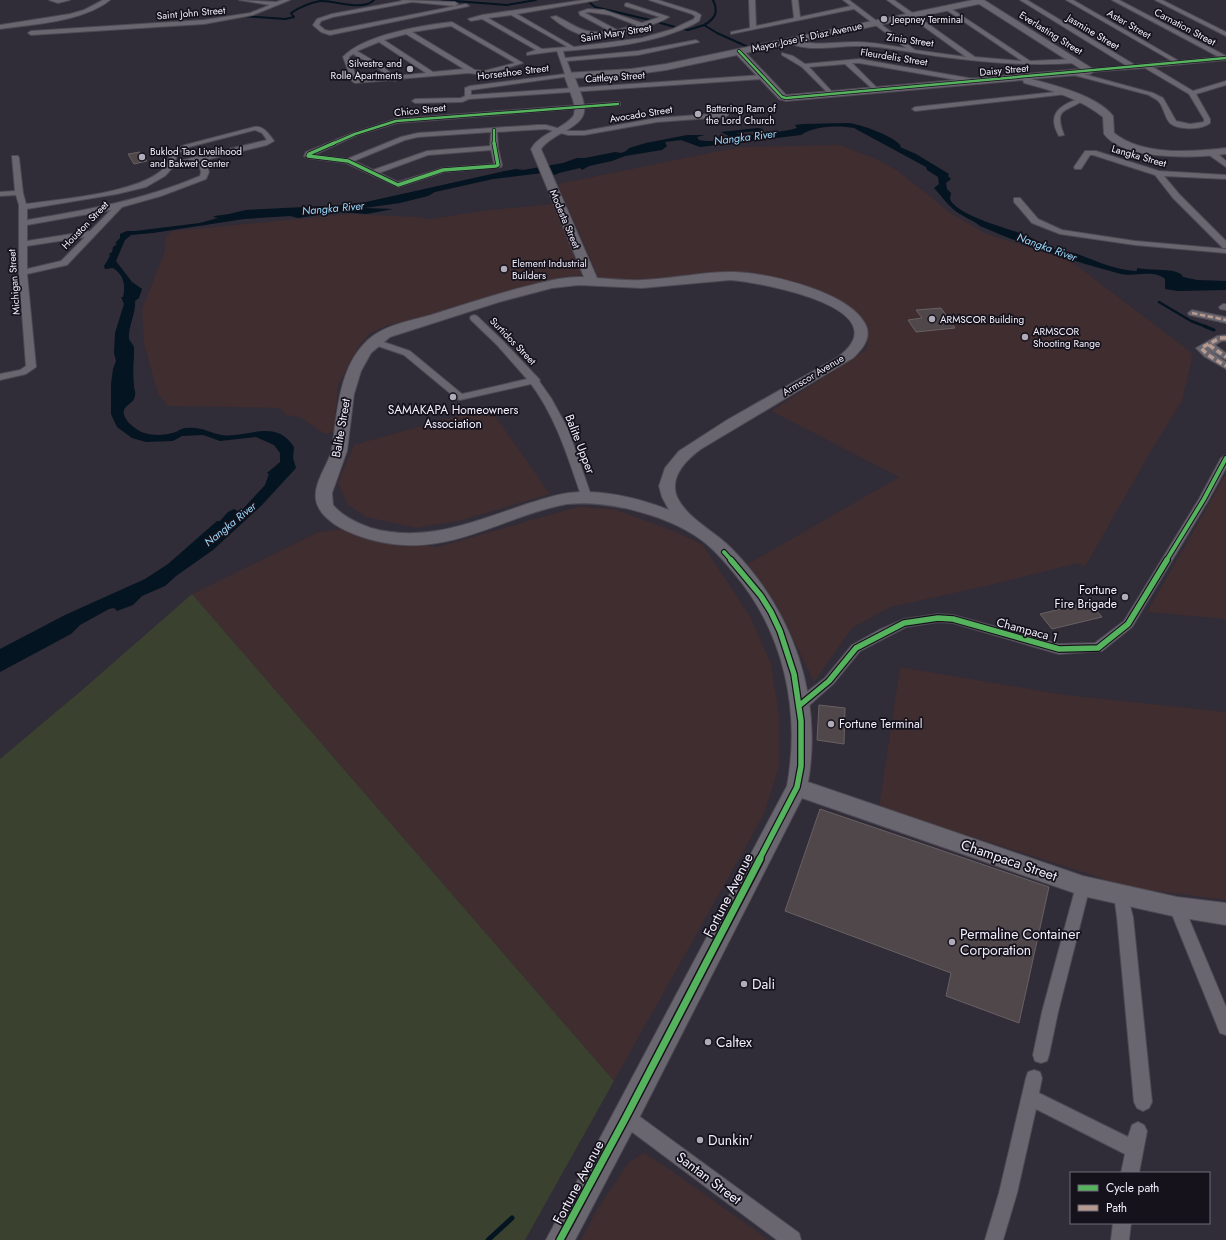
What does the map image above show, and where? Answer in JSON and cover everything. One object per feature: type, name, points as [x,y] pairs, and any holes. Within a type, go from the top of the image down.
[{"type":"main road","points":[[936,0],[947,8]]},
{"type":"main road","name":"Mayor Jose F. Diaz Avenue","points":[[569,75],[644,70],[684,64],[739,51],[982,1]]},
{"type":"main road","name":"Everlasting Street","points":[[982,1],[1075,61],[1082,74]]},
{"type":"main road","points":[[739,51],[762,77]]},
{"type":"main road","name":"Daisy Street","points":[[762,77],[784,98],[1016,78],[1082,74]]},
{"type":"main road","points":[[560,130],[575,120],[578,116],[580,107],[569,75]]},
{"type":"main road","points":[[1016,78],[1065,93],[1104,113],[1108,116],[1109,134],[1122,142],[1143,149],[1173,154],[1212,153],[1226,151]]},
{"type":"main road","name":"Modesta Street","points":[[560,130],[536,146],[536,152],[592,281]]},
{"type":"main road","name":"Armscor Avenue","points":[[592,281],[642,284],[730,276],[757,279],[784,285],[830,301],[848,312],[860,324],[861,338],[858,345],[845,357],[713,434],[693,448],[678,462],[671,471],[667,487],[669,496],[674,504],[692,526]]},
{"type":"main road","name":"Balite Street","points":[[592,281],[564,282],[519,292],[385,334],[372,342],[352,374],[347,390],[339,452],[325,488],[325,504],[335,517],[350,526],[386,538],[410,541],[430,539],[453,534],[571,498],[587,498],[619,502],[643,508],[692,526]]},
{"type":"main road","name":"Fortune Avenue","points":[[560,1240],[626,1117],[797,787],[802,759],[800,705],[789,654],[780,629],[746,577],[714,542],[692,526]]},
{"type":"main road","name":"Champaca Street","points":[[797,787],[1083,886],[1176,906],[1226,914]]},
{"type":"street","points":[[52,0],[67,0]]},
{"type":"street","points":[[0,27],[71,16],[86,11],[106,0]]},
{"type":"street","points":[[242,0],[278,4]]},
{"type":"street","name":"Saint John Street","points":[[31,33],[93,30],[226,19],[251,14],[288,0]]},
{"type":"street","points":[[399,0],[411,1],[466,6],[330,33],[323,31],[316,24],[319,20],[332,16],[411,1]]},
{"type":"street","points":[[471,19],[595,0]]},
{"type":"street","name":"Saint Mary Street","points":[[529,54],[540,51],[622,43],[664,34],[697,20],[698,15],[688,9],[652,0]]},
{"type":"street","points":[[752,0],[753,28]]},
{"type":"street","points":[[795,0],[797,19]]},
{"type":"street","points":[[846,0],[914,51]]},
{"type":"street","points":[[890,0],[974,59]]},
{"type":"street","name":"Jasmine Street","points":[[1023,0],[1134,68]]},
{"type":"street","name":"Aster Street","points":[[1069,0],[1179,63]]},
{"type":"street","name":"Carnation Street","points":[[1115,0],[1226,58]]},
{"type":"street","points":[[1158,0],[1226,34]]},
{"type":"street","points":[[554,17],[588,34],[643,26],[666,17],[627,5]]},
{"type":"street","points":[[733,33],[855,7]]},
{"type":"street","points":[[947,8],[1029,63]]},
{"type":"street","points":[[615,31],[582,14],[583,12],[596,10],[612,14],[664,34],[681,45]]},
{"type":"street","points":[[512,13],[572,48]]},
{"type":"street","points":[[482,18],[540,51]]},
{"type":"street","points":[[449,24],[454,25],[520,63],[484,73],[468,71],[354,81],[346,57],[353,51],[379,39],[407,32],[449,24]]},
{"type":"street","points":[[407,32],[468,71]]},
{"type":"street","points":[[379,39],[433,75]]},
{"type":"street","name":"Zinia Street","points":[[790,41],[800,45],[812,47],[858,44],[974,59],[1029,63],[1075,61]]},
{"type":"street","points":[[564,60],[638,53],[696,42]]},
{"type":"street","points":[[560,49],[569,75]]},
{"type":"street","points":[[353,51],[377,65],[395,78]]},
{"type":"street","points":[[784,54],[794,57],[832,95]]},
{"type":"street","name":"Daisy Street","points":[[1082,74],[1226,58]]},
{"type":"street","points":[[846,61],[877,91]]},
{"type":"street","name":"Fleurdelis Street","points":[[804,66],[859,61],[980,82]]},
{"type":"street","points":[[1082,74],[1151,94],[1161,99],[1173,122],[1180,125],[1204,124],[1208,119],[1192,93],[1147,66]]},
{"type":"street","points":[[484,73],[493,85]]},
{"type":"street","name":"Horseshoe Street","points":[[468,96],[468,88],[569,75]]},
{"type":"street","name":"Cattleya Street","points":[[415,101],[462,100],[468,96],[762,77]]},
{"type":"street","points":[[1192,93],[1226,83]]},
{"type":"street","points":[[915,109],[1065,93]]},
{"type":"street","points":[[1061,135],[1058,127],[1059,111],[1066,105],[1080,100]]},
{"type":"street","points":[[580,107],[618,104]]},
{"type":"street","name":"Chico Street","points":[[348,161],[308,156],[309,154],[355,134],[396,120],[580,107]]},
{"type":"street","name":"Avocado Street","points":[[348,161],[410,136],[538,127],[560,130],[568,133],[584,133],[658,120],[725,115]]},
{"type":"street","points":[[22,207],[131,189],[156,179],[171,165],[265,144],[271,141],[264,132],[254,128],[179,149],[174,153],[171,165]]},
{"type":"street","points":[[348,161],[398,185],[443,170],[493,167],[498,165],[494,148],[494,130]]},
{"type":"street","points":[[372,173],[427,153],[494,148]]},
{"type":"street","name":"Langka Street","points":[[1078,167],[1088,153],[1090,153],[1158,173],[1226,177]]},
{"type":"street","points":[[1212,153],[1226,165]]},
{"type":"street","name":"Michigan Street","points":[[0,377],[23,372],[31,367],[23,273],[22,207],[15,158]]},
{"type":"street","points":[[22,223],[118,207],[158,196],[203,177],[205,172],[201,159]]},
{"type":"street","points":[[1158,173],[1176,196],[1226,246]]},
{"type":"street","points":[[0,194],[19,193]]},
{"type":"street","points":[[1017,200],[1035,221],[1060,232],[1135,243],[1226,251]]},
{"type":"street","name":"Houston Street","points":[[23,273],[64,263],[118,207]]},
{"type":"street","points":[[22,244],[94,233]]},
{"type":"street","points":[[1192,313],[1226,320]]},
{"type":"street","name":"Surtidos Street","points":[[474,318],[505,347],[535,380]]},
{"type":"street","points":[[1226,338],[1220,338],[1201,348],[1208,356],[1226,366]]},
{"type":"street","points":[[372,342],[407,353],[460,397],[535,380]]},
{"type":"street","points":[[1209,345],[1226,357]]},
{"type":"street","name":"Balite Upper","points":[[535,380],[563,429],[587,498]]},
{"type":"street","name":"Champaca 1","points":[[800,705],[829,681],[856,648],[904,623],[938,618],[953,619],[1058,649],[1098,648],[1128,624],[1204,499],[1226,458]]},
{"type":"street","points":[[1041,1055],[1050,1012],[1083,886]]},
{"type":"street","points":[[1121,895],[1125,917],[1143,1102]]},
{"type":"street","points":[[1176,906],[1226,1027]]},
{"type":"street","points":[[994,1240],[1008,1193],[1034,1078]]},
{"type":"street","points":[[1030,1097],[1135,1150]]},
{"type":"street","name":"Santan Street","points":[[626,1117],[792,1240]]},
{"type":"street","points":[[1130,1172],[1138,1131]]},
{"type":"street","points":[[1120,1240],[1122,1224]]},
{"type":"shaded area","points":[[840,145],[876,159],[898,171],[952,214],[984,233],[1071,261],[1193,354],[1182,401],[1151,451],[1085,567],[1078,563],[986,586],[891,607],[852,628],[814,682],[776,604],[748,564],[899,477],[771,411],[866,350],[868,338],[864,323],[846,306],[832,296],[778,278],[749,272],[719,272],[630,281],[598,277],[558,184],[739,147]]},
{"type":"shaded area","points":[[554,204],[583,275],[562,277],[518,288],[429,315],[389,325],[370,333],[360,345],[338,385],[334,432],[325,434],[300,417],[286,415],[280,408],[168,406],[158,394],[144,344],[142,309],[165,251],[165,238],[173,231],[350,214],[430,219],[489,210]]},
{"type":"shaded area","points":[[489,407],[550,494],[459,521],[416,528],[366,517],[347,504],[338,482],[354,445]]},
{"type":"shaded area","points":[[1226,473],[1226,619],[1147,612],[1201,518]]},
{"type":"shaded area","points":[[577,507],[614,509],[674,531],[703,545],[751,618],[771,664],[779,714],[779,767],[764,814],[614,1081],[192,594],[319,532],[348,528],[392,540],[438,547]]},
{"type":"shaded area","points":[[900,667],[1066,695],[1226,712],[1226,900],[1132,888],[879,807]]},
{"type":"shaded area","points":[[644,1153],[672,1171],[769,1240],[581,1240],[596,1211],[629,1162]]},
{"type":"green space","points":[[192,594],[614,1081],[525,1240],[0,1240],[0,759],[81,691]]},
{"type":"water","name":"Nangka River","points":[[848,123],[868,128],[891,138],[901,146],[900,147],[916,154],[949,174],[948,176],[951,179],[946,183],[947,189],[951,193],[950,199],[954,205],[981,220],[1024,235],[1054,249],[1077,254],[1114,267],[1136,271],[1137,268],[1170,271],[1181,274],[1183,277],[1197,280],[1226,281],[1226,290],[1178,291],[1165,289],[1165,279],[1155,274],[1121,274],[1032,247],[980,226],[956,212],[948,204],[934,188],[939,184],[938,177],[927,170],[926,167],[854,128],[841,127],[819,128],[801,135],[700,147],[681,140],[665,142],[667,146],[662,150],[625,156],[612,161],[589,166],[582,170],[580,168],[555,175],[550,173],[542,173],[493,179],[435,192],[428,196],[400,203],[364,208],[393,209],[367,214],[339,212],[298,218],[290,216],[244,219],[131,235],[125,240],[116,261],[132,282],[142,289],[139,298],[135,301],[129,334],[129,339],[134,347],[133,375],[135,394],[133,401],[124,410],[127,420],[139,431],[155,435],[176,432],[184,428],[201,429],[222,435],[260,431],[278,433],[286,438],[294,447],[293,458],[296,468],[262,505],[213,550],[176,576],[165,586],[142,596],[133,605],[117,611],[114,608],[109,609],[80,625],[71,634],[0,672],[0,649],[65,615],[145,579],[168,564],[217,521],[220,521],[228,512],[234,509],[238,511],[243,509],[265,485],[269,474],[267,473],[280,462],[280,453],[274,445],[256,437],[220,441],[203,435],[182,436],[173,441],[146,442],[132,438],[117,427],[111,414],[111,384],[113,369],[116,361],[114,353],[115,333],[124,304],[121,297],[123,297],[124,285],[122,277],[117,271],[113,268],[105,269],[104,266],[110,256],[109,254],[112,252],[113,247],[117,244],[115,243],[120,238],[120,234],[127,231],[200,223],[218,218],[213,217],[215,216],[246,210],[344,205],[366,202],[505,171],[516,169],[523,170],[563,163],[577,158],[585,158],[615,152],[621,153],[629,148],[646,143],[687,135],[705,135],[697,137],[699,140],[716,141],[731,137],[721,132],[758,128],[763,129],[758,131],[736,133],[757,134],[791,130],[797,128],[795,125],[802,124]]},
{"type":"building","name":"Buklod Tao Livelihood and Bakwet Center","points":[[140,152],[147,161],[134,164],[128,154]]},
{"type":"building","name":"ARMSCOR Building","points":[[941,308],[955,328],[916,332],[908,320],[922,318],[916,310]]},
{"type":"building","points":[[1089,602],[1102,617],[1052,629],[1040,614]]},
{"type":"building","name":"Fortune Terminal","points":[[819,705],[845,708],[844,744],[817,740]]},
{"type":"building","name":"Permaline Container Corporation","points":[[820,809],[1049,887],[1019,1023],[946,996],[951,973],[785,911]]},
{"type":"waterway","points":[[244,16],[285,19],[294,17],[291,13],[298,9],[308,4],[320,1],[348,5],[362,5],[374,0]]},
{"type":"waterway","points":[[442,0],[507,5],[536,0]]},
{"type":"waterway","points":[[704,25],[715,15],[716,8],[713,0]]},
{"type":"waterway","points":[[589,2],[595,7],[650,20]]},
{"type":"waterway","points":[[657,22],[675,27]]},
{"type":"waterway","points":[[684,29],[688,30],[704,25]]},
{"type":"waterway","points":[[704,25],[717,33],[748,47]]},
{"type":"waterway","points":[[1159,302],[1191,321],[1207,327]]},
{"type":"waterway","points":[[1204,326],[1214,330]]},
{"type":"waterway","points":[[488,1240],[512,1218]]},
{"type":"marked path","points":[[1192,313],[1226,320]]},
{"type":"marked path","points":[[1226,338],[1220,338],[1201,348],[1208,355],[1226,366]]},
{"type":"marked path","points":[[1209,345],[1226,357]]},
{"type":"cycle path","points":[[739,51],[782,97],[786,98],[1226,58]]},
{"type":"cycle path","points":[[494,130],[494,148],[498,165],[443,170],[398,185],[348,161],[308,156],[309,154],[355,134],[396,121],[618,104]]},
{"type":"cycle path","points":[[800,705],[829,681],[856,648],[904,623],[938,618],[953,619],[1059,649],[1098,648],[1128,624],[1204,499],[1226,458]]},
{"type":"cycle path","points":[[560,1240],[626,1117],[797,787],[801,766],[801,721],[799,697],[788,651],[771,612],[761,596],[724,552]]},
{"type":"place","name":"Jeepney Terminal","points":[[884,19]]},
{"type":"place","name":"Silvestre and Rolle Apartments","points":[[410,69]]},
{"type":"place","name":"Battering Ram of the Lord Church","points":[[698,114]]},
{"type":"place","name":"Buklod Tao Livelihood and Bakwet Center","points":[[142,157]]},
{"type":"place","name":"Element Industrial Builders","points":[[504,269]]},
{"type":"place","name":"ARMSCOR Building","points":[[932,319]]},
{"type":"place","name":"ARMSCOR Shooting Range","points":[[1025,337]]},
{"type":"place","name":"SAMAKAPA Homeowners Association","points":[[453,397]]},
{"type":"place","name":"Fortune Fire Brigade","points":[[1125,597]]},
{"type":"place","name":"Fortune Terminal","points":[[831,724]]},
{"type":"place","name":"Permaline Container Corporation","points":[[952,942]]},
{"type":"place","name":"Dali","points":[[744,984]]},
{"type":"place","name":"Caltex","points":[[708,1042]]},
{"type":"place","name":"Dunkin'","points":[[700,1140]]}]
